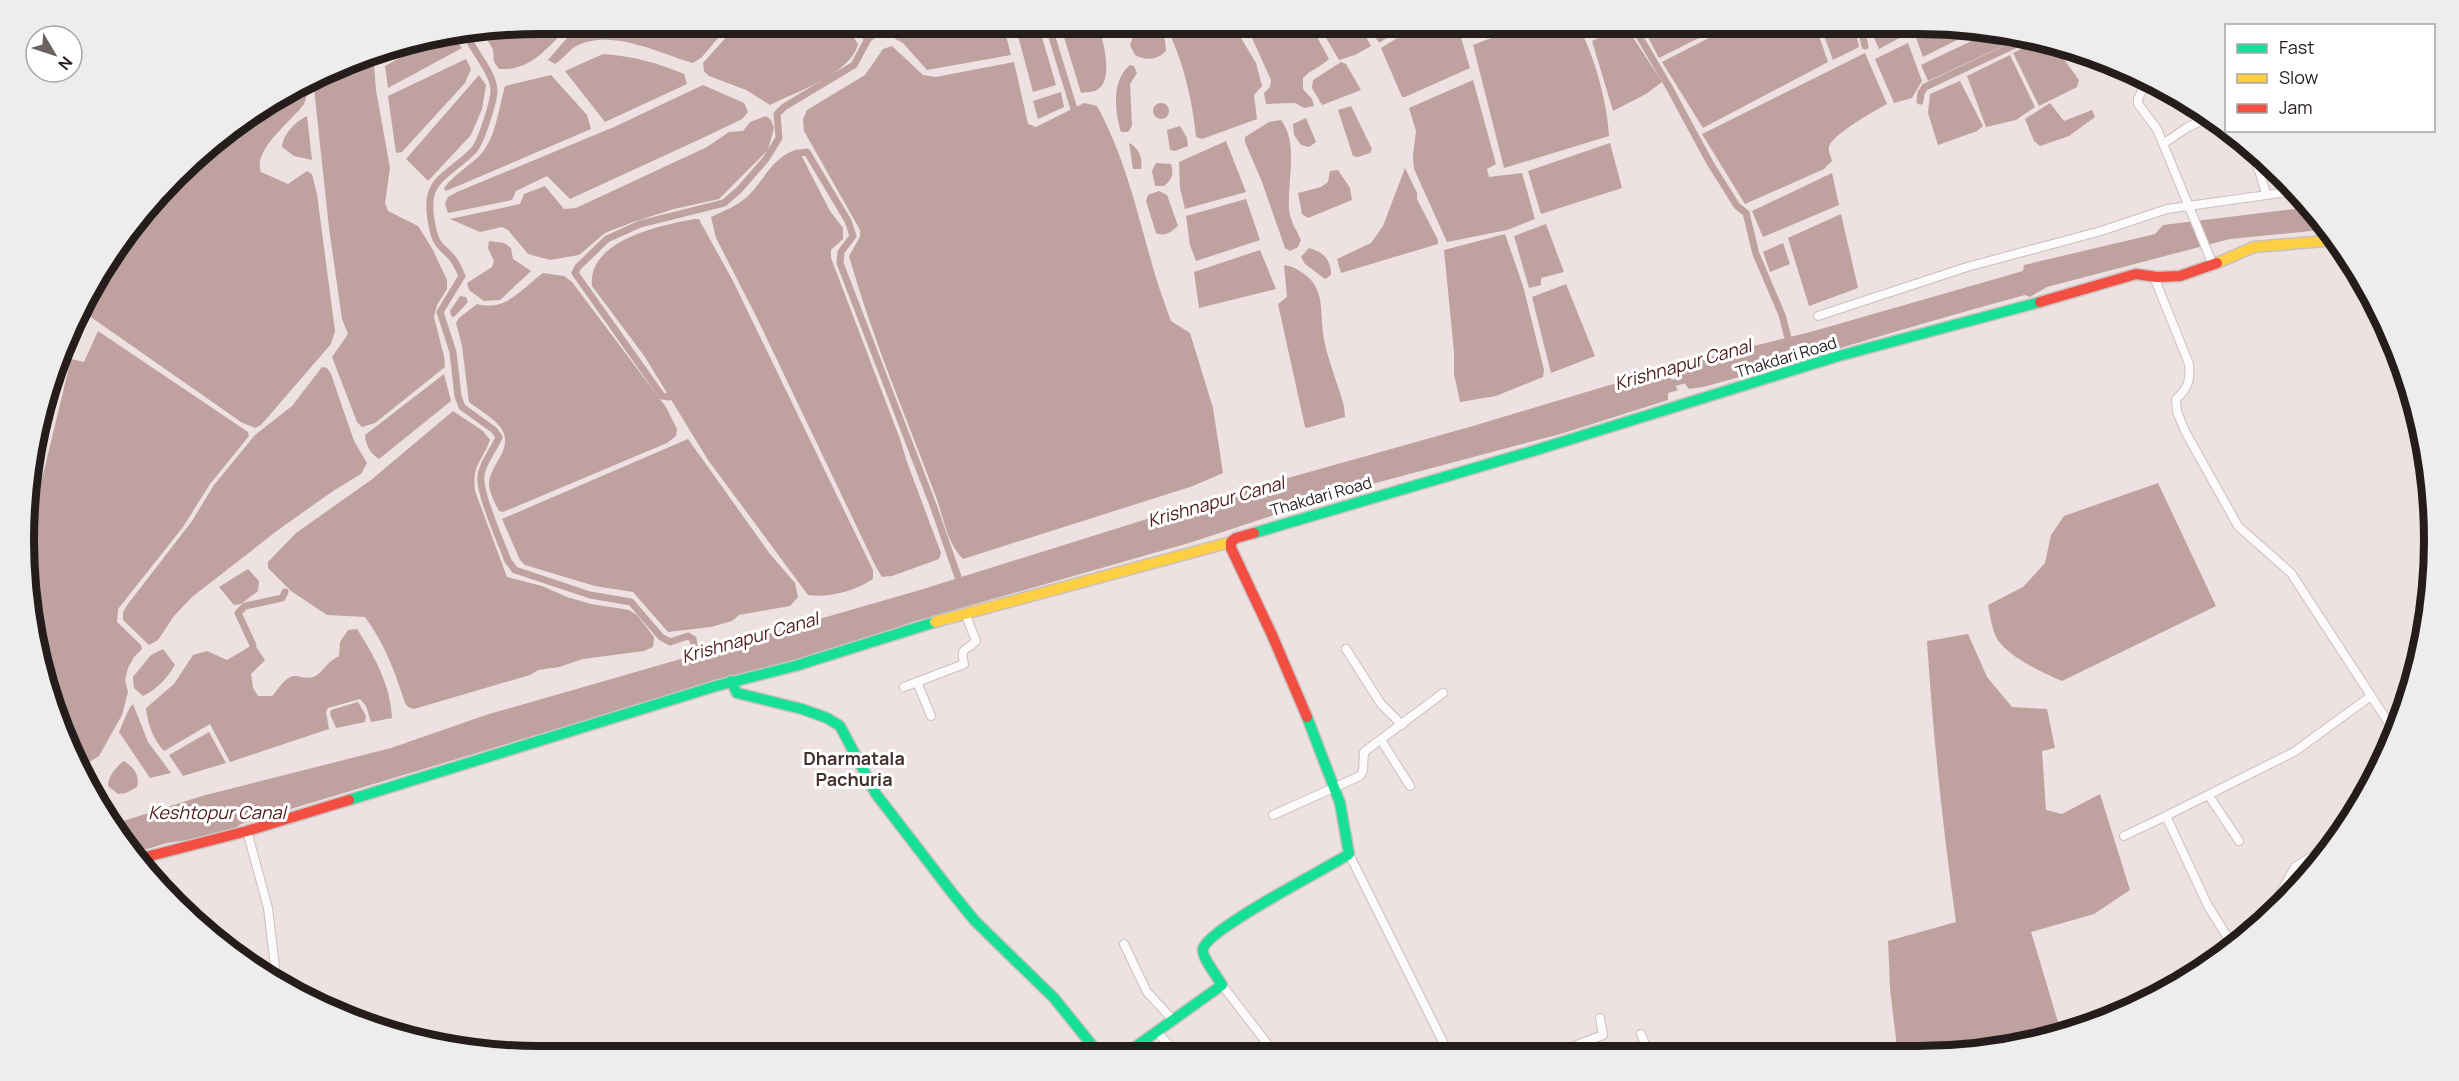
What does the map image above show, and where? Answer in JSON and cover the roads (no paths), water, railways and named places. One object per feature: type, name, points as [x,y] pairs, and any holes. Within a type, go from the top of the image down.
[{"type":"street","points":[[2143,88],[2138,104],[2157,129],[2211,260]]},
{"type":"street","points":[[2163,144],[2188,126],[2201,121]]},
{"type":"street","points":[[2256,164],[2266,194]]},
{"type":"street","points":[[1818,316],[1967,267],[2101,231],[2167,210],[2191,211],[2266,194],[2285,192]]},
{"type":"street","name":"Thakdari Road","points":[[146,857],[247,831],[731,681],[795,666],[965,613],[1231,542],[1248,533],[1533,451],[1835,357],[2067,295],[2136,274],[2154,277],[2180,276],[2211,260],[2254,247],[2326,241]]},
{"type":"street","points":[[2154,277],[2189,364],[2190,376],[2187,387],[2176,399],[2177,412],[2186,433],[2238,526],[2291,573],[2390,724]]},
{"type":"street","points":[[1231,542],[1231,548],[1288,671],[1336,788],[1346,821],[1349,854],[1445,1046]]},
{"type":"street","points":[[904,687],[964,664],[961,655],[963,650],[976,641],[965,613]]},
{"type":"street","points":[[1346,649],[1381,704],[1402,725]]},
{"type":"street","points":[[731,681],[737,693],[802,709],[827,718],[840,726],[876,794],[953,894],[975,921],[1054,998],[1093,1046]]},
{"type":"street","points":[[916,682],[931,716]]},
{"type":"street","points":[[1274,815],[1360,776],[1364,771],[1364,752],[1443,693]]},
{"type":"street","points":[[2124,836],[2294,752],[2371,696]]},
{"type":"street","points":[[1381,740],[1410,786]]},
{"type":"street","points":[[2209,796],[2240,842]]},
{"type":"street","points":[[2166,816],[2208,906],[2229,940]]},
{"type":"street","points":[[247,831],[268,908],[276,972]]},
{"type":"street","points":[[1269,1046],[1222,985],[1203,954],[1203,947],[1208,941],[1247,914],[1300,885],[1349,854]]},
{"type":"street","points":[[2280,894],[2295,867],[2316,854]]},
{"type":"street","points":[[1124,944],[1148,992],[1173,1020]]},
{"type":"street","points":[[1137,1046],[1222,985]]},
{"type":"street","points":[[1577,1045],[1603,1035],[1600,1018]]},
{"type":"street","points":[[1156,1032],[1169,1046]]},
{"type":"street","points":[[1641,1034],[1646,1046]]},
{"type":"water","points":[[562,34],[540,55],[522,66],[511,69],[499,69],[494,62],[493,49],[486,38]]},
{"type":"water","points":[[572,34],[722,34],[702,57],[693,63],[635,44],[605,40],[590,41],[576,46],[555,64],[548,60]]},
{"type":"water","points":[[729,34],[851,34],[858,44],[853,55],[834,73],[770,105],[746,90],[709,76],[704,71],[703,63]]},
{"type":"water","points":[[892,34],[1006,34],[1011,55],[927,70],[903,43],[892,37]]},
{"type":"water","points":[[1018,34],[1041,34],[1056,85],[1033,92]]},
{"type":"water","points":[[1063,34],[1101,34],[1106,60],[1105,79],[1095,91],[1081,93]]},
{"type":"water","points":[[1134,34],[1161,34],[1165,40],[1166,51],[1151,59],[1143,58],[1135,55],[1130,45]]},
{"type":"water","points":[[1169,34],[1242,34],[1241,38],[1256,63],[1262,86],[1254,95],[1257,119],[1202,139],[1196,137],[1186,79]]},
{"type":"water","points":[[1254,34],[1315,34],[1329,59],[1303,78],[1303,89],[1312,99],[1314,106],[1304,108],[1295,103],[1266,104],[1264,93],[1270,87],[1271,80],[1251,36]]},
{"type":"water","points":[[1324,34],[1364,34],[1371,46],[1355,55],[1339,60]]},
{"type":"water","points":[[1373,34],[1393,34],[1379,43]]},
{"type":"water","points":[[1404,34],[1460,34],[1470,68],[1402,97],[1381,48]]},
{"type":"water","points":[[1468,34],[1480,34],[1469,38]]},
{"type":"water","points":[[1501,34],[1582,34],[1599,78],[1606,108],[1609,136],[1504,168],[1473,45]]},
{"type":"water","points":[[1606,34],[1631,34],[1662,82],[1646,94],[1613,111],[1592,41]]},
{"type":"water","points":[[1646,34],[1707,34],[1659,58]]},
{"type":"water","points":[[1717,34],[1818,34],[1828,62],[1703,128],[1662,62]]},
{"type":"water","points":[[1823,34],[1856,34],[1859,47],[1833,60]]},
{"type":"water","points":[[1872,34],[1905,34],[1905,35],[1879,49]]},
{"type":"water","points":[[1915,34],[1963,37],[1923,57]]},
{"type":"water","points":[[1977,38],[2010,43],[1928,81],[1921,65]]},
{"type":"water","points":[[457,42],[462,48],[388,88],[385,66],[411,52],[442,44]]},
{"type":"water","points":[[1908,43],[1922,81],[1912,98],[1894,103],[1875,59]]},
{"type":"water","points":[[892,46],[923,75],[936,77],[1014,62],[1028,124],[1036,127],[1084,103],[1097,106],[1122,164],[1171,321],[1190,333],[1213,408],[1223,473],[1193,486],[963,559],[957,552],[946,530],[936,497],[858,287],[849,256],[860,237],[860,230],[804,131],[803,119],[807,110],[865,75],[883,49]]},
{"type":"water","points":[[2027,46],[2061,55],[2079,80],[2077,87],[2039,106],[2013,53]]},
{"type":"water","points":[[1865,53],[1887,104],[1837,136],[1829,149],[1832,161],[1824,169],[1745,204],[1702,134]]},
{"type":"water","points":[[603,54],[635,58],[684,74],[687,84],[605,122],[565,71]]},
{"type":"water","points":[[2010,55],[2035,107],[2016,120],[1986,127],[1967,76]]},
{"type":"water","points":[[466,59],[471,69],[465,83],[402,152],[396,153],[388,96]]},
{"type":"water","points":[[1341,62],[1346,64],[1361,90],[1322,105],[1312,88],[1313,80]]},
{"type":"water","points":[[374,63],[376,90],[390,168],[385,203],[388,211],[418,226],[433,250],[447,280],[447,289],[437,305],[434,317],[445,367],[375,423],[362,427],[357,422],[332,357],[348,334],[342,319],[329,228],[314,88]]},
{"type":"water","points":[[1130,65],[1134,66],[1137,73],[1130,84],[1132,126],[1128,132],[1121,132],[1116,106],[1117,88],[1120,79]]},
{"type":"water","points":[[479,75],[486,85],[482,109],[471,135],[428,181],[406,159]]},
{"type":"water","points":[[551,75],[587,115],[591,129],[446,191],[444,188],[448,183],[477,158],[487,146],[494,130],[505,86]]},
{"type":"water","points":[[1473,80],[1496,164],[1487,169],[1489,177],[1522,173],[1535,219],[1507,230],[1447,242],[1414,169],[1416,131],[1409,108]]},
{"type":"water","points":[[1960,81],[1983,126],[1977,131],[1938,145],[1928,113],[1930,94]]},
{"type":"water","points":[[703,85],[744,103],[748,112],[742,119],[570,199],[547,176],[516,191],[512,200],[448,213],[445,203],[448,197],[457,192],[614,127]]},
{"type":"water","points":[[307,92],[304,104],[267,145],[260,163],[261,172],[288,184],[307,171],[312,174],[317,194],[335,331],[331,344],[261,425],[255,428],[241,422],[88,315],[102,287],[139,232],[183,183],[232,139],[287,102]]},
{"type":"water","points":[[1061,92],[1064,107],[1038,119],[1033,101]]},
{"type":"water","points":[[1158,103],[1164,103],[1169,111],[1167,117],[1158,119],[1153,114],[1153,108]]},
{"type":"water","points":[[2050,103],[2064,121],[2092,110],[2095,117],[2069,136],[2040,146],[2034,141],[2025,119]]},
{"type":"water","points":[[1351,106],[1372,149],[1370,153],[1358,157],[1353,156],[1338,110]]},
{"type":"water","points":[[307,116],[312,160],[294,156],[282,147],[290,129]]},
{"type":"water","points":[[766,116],[771,120],[774,128],[768,150],[719,199],[674,209],[605,233],[579,255],[550,260],[528,254],[508,230],[502,227],[480,232],[450,219],[520,204],[524,194],[545,186],[564,209],[576,208],[707,147],[729,132],[743,131],[750,122]]},
{"type":"water","points":[[1306,118],[1316,142],[1309,147],[1301,145],[1294,135],[1293,124]]},
{"type":"water","points":[[1281,120],[1290,140],[1291,151],[1289,213],[1301,240],[1298,247],[1290,251],[1285,248],[1245,142],[1245,137],[1269,122]]},
{"type":"water","points":[[1180,126],[1187,138],[1188,146],[1175,151],[1170,150],[1167,130]]},
{"type":"water","points":[[1226,141],[1246,192],[1185,209],[1180,188],[1179,162]]},
{"type":"water","points":[[1129,143],[1140,154],[1141,169],[1133,169]]},
{"type":"water","points":[[1610,143],[1622,188],[1541,214],[1528,171]]},
{"type":"water","points":[[798,149],[830,211],[843,228],[843,239],[831,250],[831,258],[941,553],[939,559],[892,576],[882,577],[875,565],[757,318],[716,238],[711,217],[744,200],[781,157]]},
{"type":"water","points":[[1156,163],[1171,164],[1172,176],[1164,186],[1155,186],[1152,171]]},
{"type":"water","points":[[1405,168],[1438,244],[1341,273],[1337,259],[1371,243],[1383,226]]},
{"type":"water","points":[[1338,170],[1350,188],[1352,200],[1308,218],[1302,214],[1298,193],[1321,187],[1328,182],[1330,171]]},
{"type":"water","points":[[1832,173],[1839,205],[1763,237],[1752,211]]},
{"type":"water","points":[[1159,191],[1167,195],[1178,226],[1165,234],[1156,233],[1146,201],[1148,195]]},
{"type":"water","points":[[1246,199],[1260,240],[1196,261],[1190,245],[1186,216]]},
{"type":"water","name":"Keshtopur Canal","points":[[2300,208],[2318,230],[2230,239],[2047,287],[2030,297],[2025,295],[1985,306],[1703,387],[1689,389],[1680,371],[1670,377],[1678,390],[1668,393],[1668,400],[1564,433],[1353,489],[1189,543],[909,623],[858,642],[696,687],[241,824],[227,834],[167,843],[141,851],[120,822],[202,796],[391,748],[486,715],[920,590],[1195,504],[1473,426],[1673,366],[1814,331],[2023,271],[2024,265],[2155,234],[2163,225]]},
{"type":"water","points":[[1841,214],[1858,288],[1809,306],[1788,238]]},
{"type":"water","points":[[699,219],[733,281],[873,570],[873,579],[858,587],[842,593],[808,595],[708,460],[645,357],[592,286],[594,270],[601,257],[614,246],[646,231]]},
{"type":"water","points":[[1546,224],[1564,272],[1541,278],[1541,285],[1529,288],[1514,236]]},
{"type":"water","points":[[1505,234],[1523,286],[1544,370],[1543,377],[1496,396],[1460,402],[1454,374],[1444,250]]},
{"type":"water","points":[[489,241],[504,243],[511,248],[513,259],[531,271],[500,300],[484,301],[469,290],[467,283],[492,267],[494,261],[488,248]]},
{"type":"water","points":[[1783,243],[1790,264],[1770,272],[1763,252]]},
{"type":"water","points":[[1309,248],[1322,254],[1328,260],[1331,275],[1325,279],[1305,264],[1301,257]]},
{"type":"water","points":[[1260,250],[1276,289],[1199,308],[1194,272]]},
{"type":"water","points":[[1284,265],[1295,268],[1315,285],[1320,301],[1326,347],[1344,406],[1345,417],[1307,428],[1278,304],[1287,297]]},
{"type":"water","points":[[543,273],[564,276],[572,282],[666,407],[677,429],[676,436],[667,443],[503,512],[499,511],[489,485],[490,477],[503,450],[505,436],[494,421],[469,402],[462,346],[456,323],[477,304],[496,305],[513,298]]},
{"type":"water","points":[[1566,284],[1595,356],[1551,373],[1532,297]]},
{"type":"water","points":[[460,296],[466,297],[468,302],[454,317],[451,316],[450,311]]},
{"type":"water","points":[[98,331],[248,432],[249,436],[210,484],[183,527],[118,609],[117,622],[141,645],[142,649],[128,668],[125,680],[128,692],[122,715],[99,756],[87,763],[61,703],[44,639],[34,540],[36,502],[71,359],[84,362]]},
{"type":"water","points":[[322,367],[327,368],[331,374],[354,441],[367,463],[361,474],[278,530],[192,597],[174,616],[158,640],[149,645],[123,620],[123,612],[192,521],[214,485],[255,435],[292,406]]},
{"type":"water","points":[[444,374],[451,401],[379,459],[376,457],[366,443],[365,435]]},
{"type":"water","points":[[453,411],[483,431],[490,440],[476,469],[475,491],[507,577],[542,586],[591,604],[629,610],[637,615],[654,637],[653,647],[644,651],[583,659],[559,667],[538,670],[530,675],[414,709],[405,703],[389,659],[365,617],[327,615],[291,591],[268,568],[268,562],[296,533],[371,480]]},
{"type":"water","points":[[688,439],[770,554],[795,583],[798,597],[790,606],[739,615],[732,621],[711,627],[668,632],[633,592],[595,586],[525,565],[520,560],[502,519]]},
{"type":"water","points":[[2158,483],[2216,606],[2062,681],[2008,651],[1996,637],[1988,605],[2023,587],[2045,563],[2051,535],[2064,516]]},
{"type":"water","points":[[248,569],[259,581],[258,591],[241,604],[234,605],[219,587]]},
{"type":"water","points":[[357,629],[370,649],[385,683],[392,718],[371,722],[366,706],[360,699],[328,708],[326,712],[329,729],[230,762],[210,724],[164,751],[154,737],[146,708],[174,684],[193,655],[207,651],[227,660],[254,644],[265,660],[251,674],[253,688],[258,696],[272,696],[290,677],[311,678],[317,675],[339,656],[340,642],[348,630]]},
{"type":"water","points":[[1968,634],[1987,677],[2012,707],[2047,709],[2055,748],[2042,751],[2046,810],[2062,814],[2100,794],[2130,890],[2094,914],[2031,932],[2059,1026],[2017,1037],[1985,1042],[1897,1046],[1890,989],[1888,941],[1956,922],[1939,782],[1927,641]]},
{"type":"water","points":[[163,649],[175,665],[162,683],[143,696],[134,688],[133,677],[151,655]]},
{"type":"water","points":[[358,702],[366,716],[365,722],[336,728],[330,714],[331,710]]},
{"type":"water","points":[[133,704],[148,742],[171,773],[150,778],[119,732]]},
{"type":"water","points":[[209,732],[226,763],[183,776],[169,755]]},
{"type":"water","points":[[124,761],[135,772],[138,779],[137,787],[126,793],[118,794],[108,786],[108,782],[113,772]]},
{"type":"waterway","points":[[862,34],[868,39]]},
{"type":"waterway","points":[[669,397],[662,396],[575,273],[578,267],[607,239],[640,224],[724,203],[739,190],[766,159],[779,138],[777,114],[784,107],[854,65],[868,39],[875,34]]},
{"type":"waterway","points":[[1051,34],[1074,109]]},
{"type":"waterway","points":[[1638,34],[1710,163],[1737,206],[1746,213],[1756,254],[1782,315],[1788,338]]},
{"type":"waterway","points":[[1862,34],[1865,46]]},
{"type":"waterway","points":[[469,40],[487,69],[493,83],[493,95],[476,147],[436,184],[432,192],[430,216],[437,242],[454,261],[462,276],[440,312],[453,352],[458,396],[462,407],[494,430],[499,437],[481,475],[483,493],[491,517],[508,561],[515,570],[590,595],[631,602],[661,637],[670,642],[688,636],[693,639],[695,654]]},
{"type":"waterway","points":[[1920,101],[1925,87],[2017,44]]},
{"type":"waterway","points":[[801,153],[807,152],[848,221],[853,236],[841,252],[840,263],[933,505],[958,577]]},
{"type":"waterway","name":"Krishnapur Canal","points":[[1667,385],[1691,378]]},
{"type":"waterway","points":[[253,645],[238,613],[245,606],[282,598],[285,592]]},
{"type":"district","name":"Dharmatala Pachuria","points":[[854,769]]}]
